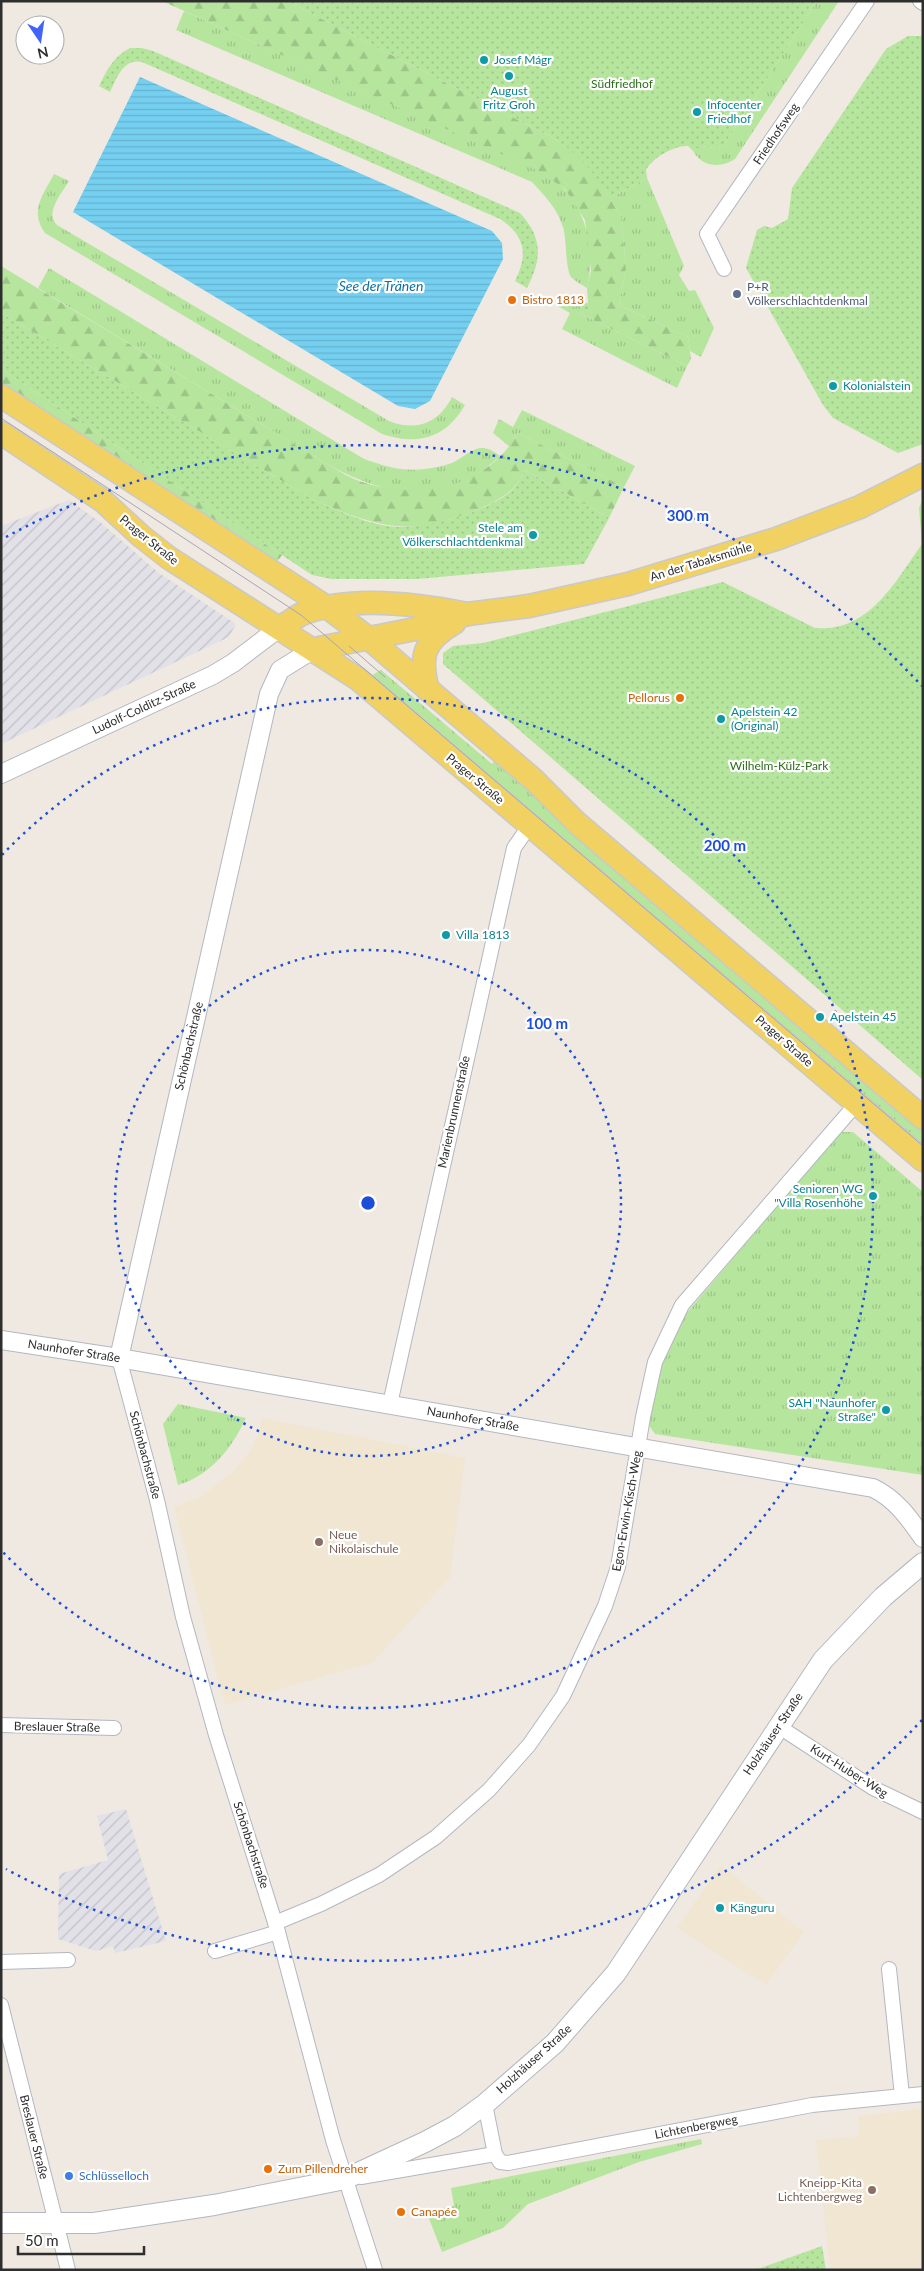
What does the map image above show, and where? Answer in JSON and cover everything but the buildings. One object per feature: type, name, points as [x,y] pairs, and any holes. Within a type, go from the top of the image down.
[{"type":"main road","points":[[1,396],[328,608],[367,637],[534,780],[576,823],[923,1118]]},
{"type":"main road","name":"Prager Straße","points":[[1,433],[103,501],[141,536],[169,558],[314,649],[358,679],[923,1160]]},
{"type":"main road","name":"An der Tabaksmühle","points":[[314,649],[415,629],[468,614],[494,612],[575,597],[734,552],[776,539],[860,507],[923,475]]},
{"type":"main road","name":"An der Tabaksmühle","points":[[279,628],[301,615],[348,605],[414,604],[468,614]]},
{"type":"main road","points":[[428,690],[424,671],[425,649],[432,639],[468,614]]},
{"type":"main road","name":"Holzhäuser Straße","points":[[1,2223],[94,2223],[232,2202],[345,2180],[425,2142],[454,2126],[485,2104],[555,2043],[616,1973],[823,1660],[877,1603],[923,1563]]},
{"type":"street","name":"Friedhofsweg","points":[[724,269],[707,234],[867,1]]},
{"type":"street","name":"Ludolf-Colditz-Straße","points":[[1,774],[213,675],[233,663],[279,628]]},
{"type":"street","name":"Schönbachstraße","points":[[314,649],[280,670],[269,694],[119,1358],[157,1500],[183,1617],[216,1736],[276,1927],[345,2180],[375,2270]]},
{"type":"street","name":"Marienbrunnenstraße","points":[[390,1404],[514,848],[530,825]]},
{"type":"street","name":"Egon-Erwin-Kisch-Weg","points":[[214,1951],[276,1927],[378,1875],[436,1837],[490,1790],[529,1745],[563,1696],[605,1606],[618,1567],[655,1362],[682,1306],[857,1103]]},
{"type":"street","name":"Naunhofer Straße","points":[[1,1340],[119,1358],[873,1488],[887,1495],[897,1504],[923,1538]]},
{"type":"street","name":"Breslauer Straße","points":[[1,1725],[114,1728]]},
{"type":"street","name":"Kurt-Huber-Weg","points":[[778,1726],[873,1788],[923,1812]]},
{"type":"street","points":[[1,1962],[68,1960]]},
{"type":"street","points":[[889,1968],[902,2096]]},
{"type":"street","name":"Breslauer Straße","points":[[1,2005],[68,2270]]},
{"type":"street","name":"Lichtenbergweg","points":[[495,2154],[500,2162],[508,2163],[812,2105],[923,2094]]},
{"type":"street","points":[[345,2180],[495,2154],[485,2104]]},
{"type":"shaded area","points":[[69,500],[100,522],[159,573],[236,624],[229,637],[1,744],[1,526]]},
{"type":"shaded area","name":"Neue Nikolaischule","points":[[262,1418],[465,1458],[450,1577],[373,1662],[225,1705],[174,1507],[202,1496],[232,1472],[248,1454],[258,1435]]},
{"type":"shaded area","points":[[126,1809],[166,1941],[115,1953],[113,1946],[96,1951],[58,1939],[59,1874],[108,1860],[97,1816]]},
{"type":"shaded area","points":[[721,1865],[804,1932],[766,1985],[677,1928]]},
{"type":"shaded area","name":"Kneipp-Kita Lichtenbergweg","points":[[923,2109],[923,2270],[830,2270],[816,2140],[859,2136],[858,2116]]},
{"type":"green space","points":[[162,1],[287,1],[557,140],[575,152],[594,171],[621,216],[626,269],[619,305],[688,337],[691,359],[687,366],[581,314],[588,303],[587,288],[591,271],[585,220],[565,189],[537,170]]},
{"type":"green space","name":"Südfriedhof","points":[[287,1],[817,1],[724,145],[714,148],[702,146],[693,151],[688,146],[671,150],[658,157],[649,165],[646,170],[647,178],[610,198],[586,166],[573,152],[557,140]]},
{"type":"green space","points":[[817,1],[839,1],[735,159],[718,165],[702,161],[693,151],[702,146],[714,148],[724,145]]},
{"type":"green space","points":[[184,11],[537,169],[562,187],[579,211],[588,236],[590,249],[587,288],[571,277],[563,227],[550,203],[532,182],[176,30]]},
{"type":"green space","points":[[908,36],[923,36],[923,444],[898,453],[833,418],[823,405],[746,268],[757,230],[764,226],[772,228],[788,219],[792,188],[886,49]]},
{"type":"green space","points":[[130,48],[142,48],[153,51],[520,213],[533,231],[538,249],[535,268],[527,288],[515,281],[522,263],[523,254],[520,239],[509,225],[500,219],[142,62],[130,63],[125,66],[118,75],[110,92],[99,86],[115,60]]},
{"type":"green space","points":[[54,174],[69,181],[53,209],[53,220],[57,225],[389,421],[408,426],[426,423],[447,406],[452,397],[465,405],[449,425],[440,432],[430,436],[419,439],[407,439],[382,434],[45,233],[38,217],[39,203]]},
{"type":"green space","points":[[647,178],[684,266],[679,275],[689,291],[695,290],[714,328],[701,357],[690,351],[688,337],[619,305],[626,269],[621,216],[610,198]]},
{"type":"green space","points":[[1,266],[325,463],[359,481],[381,487],[404,490],[449,486],[469,478],[488,467],[504,452],[518,433],[624,487],[609,518],[525,470],[509,492],[471,513],[455,518],[409,527],[374,522],[353,516],[312,499],[1,313]]},
{"type":"green space","points":[[49,268],[364,459],[394,468],[417,470],[452,463],[480,448],[492,451],[500,456],[480,473],[466,481],[447,488],[429,491],[411,492],[394,490],[342,472],[38,288]]},
{"type":"green space","points":[[570,301],[588,303],[581,314],[687,366],[677,388],[562,329],[570,313],[556,305]]},
{"type":"green space","points":[[1,313],[312,499],[365,521],[398,527],[426,524],[457,517],[499,500],[510,492],[525,470],[609,518],[584,564],[417,579],[332,579],[312,575],[1,369]]},
{"type":"green space","points":[[1,369],[282,555],[275,565],[1,386]]},
{"type":"green space","points":[[522,410],[635,466],[624,487],[518,433],[510,447],[493,433],[499,419],[513,427]]},
{"type":"green space","name":"Wilhelm-Külz-Park","points":[[923,499],[923,1080],[443,664],[443,653],[453,646],[483,643],[723,582],[815,628],[834,627],[851,622],[865,614],[891,589],[922,544],[919,508]]},
{"type":"green space","points":[[381,670],[492,764],[497,757],[923,1129],[923,1150],[369,677]]},
{"type":"green space","points":[[840,1132],[853,1132],[923,1192],[923,1475],[655,1434],[648,1424],[663,1360],[674,1328]]},
{"type":"green space","points":[[178,1404],[246,1418],[234,1440],[219,1459],[201,1475],[178,1485],[163,1424]]},
{"type":"green space","points":[[701,2139],[702,2144],[639,2162],[528,2204],[503,2228],[442,2252],[426,2211],[454,2206],[451,2188]]},
{"type":"green space","points":[[822,2246],[826,2270],[755,2270]]},
{"type":"water","name":"See der Tränen","points":[[140,77],[492,231],[502,243],[503,259],[430,401],[415,409],[398,406],[73,212]]},
{"type":"tram line","points":[[1,418],[301,615],[923,1146]]},
{"type":"tram line","points":[[349,646],[385,677]]},
{"type":"place","name":"Josef Mágr","points":[[484,60]]},
{"type":"place","name":"August Fritz Groh","points":[[509,76]]},
{"type":"place","name":"Infocenter Friedhof","points":[[697,112]]},
{"type":"place","name":"P+R Völkerschlachtdenkmal","points":[[737,294]]},
{"type":"place","name":"Bistro 1813","points":[[512,300]]},
{"type":"place","name":"Kolonialstein","points":[[833,386]]},
{"type":"place","name":"Stele am Völkerschlachtdenkmal","points":[[533,535]]},
{"type":"place","name":"Pellorus","points":[[680,698]]},
{"type":"place","name":"Apelstein 42 (Original)","points":[[721,719]]},
{"type":"place","name":"Villa 1813","points":[[446,935]]},
{"type":"place","name":"Apelstein 45","points":[[820,1017]]},
{"type":"place","name":"Senioren WG \"Villa Rosenhöhe","points":[[873,1196]]},
{"type":"place","name":"SAH \"Naunhofer Straße\"","points":[[886,1410]]},
{"type":"place","name":"Neue Nikolaischule","points":[[319,1542]]},
{"type":"place","name":"Känguru","points":[[720,1908]]},
{"type":"place","name":"Zum Pillendreher","points":[[268,2169]]},
{"type":"place","name":"Schlüsselloch","points":[[69,2176]]},
{"type":"place","name":"Kneipp-Kita Lichtenbergweg","points":[[872,2190]]},
{"type":"place","name":"Canapée","points":[[401,2212]]}]
